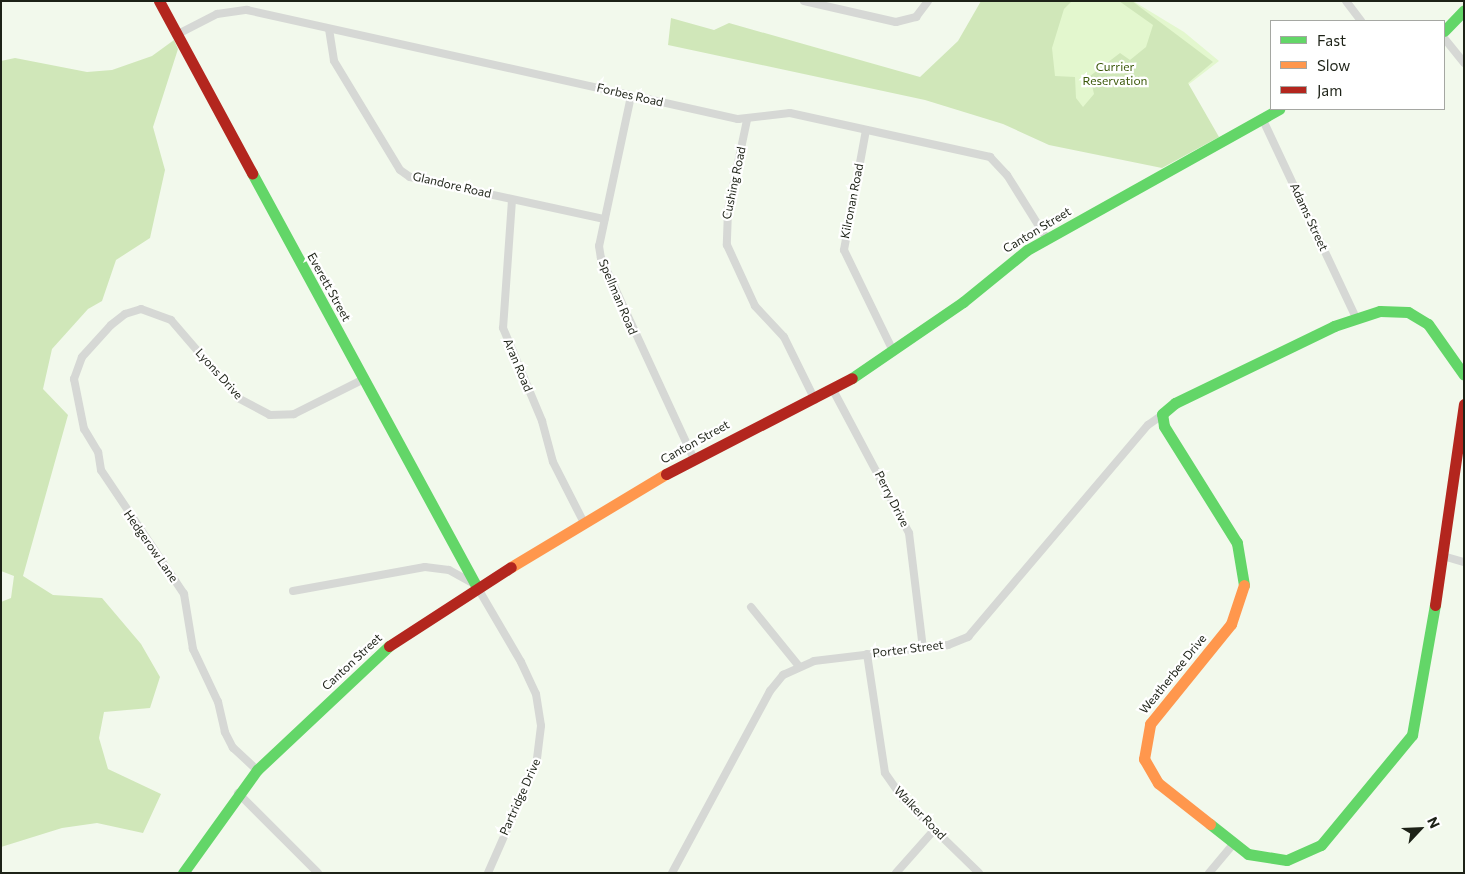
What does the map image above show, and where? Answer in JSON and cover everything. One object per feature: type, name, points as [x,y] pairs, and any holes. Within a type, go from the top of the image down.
[{"type":"street","name":"Everett Street","points":[[159,1],[476,585]]},
{"type":"street","points":[[804,1],[896,22],[916,17],[928,1]]},
{"type":"street","points":[[1346,1],[1360,20]]},
{"type":"street","name":"Forbes Road","points":[[176,35],[217,14],[238,10],[747,120],[790,114],[990,157],[1007,175],[1047,239]]},
{"type":"street","points":[[1445,30],[1464,10]]},
{"type":"street","name":"Glandore Road","points":[[329,29],[334,61],[400,170],[512,200],[605,219]]},
{"type":"street","points":[[1445,39],[1464,64]]},
{"type":"street","name":"Spellman Road","points":[[631,96],[605,219],[601,258],[694,459]]},
{"type":"street","name":"Canton Street","points":[[183,873],[238,793],[257,770],[387,647],[476,585],[583,521],[746,430],[815,400],[833,390],[963,302],[1013,259],[1278,110]]},
{"type":"street","name":"Adams Street","points":[[1262,118],[1355,316]]},
{"type":"street","name":"Cushing Road","points":[[747,120],[728,210],[727,245],[755,306],[784,337],[815,400]]},
{"type":"street","name":"Kilronan Road","points":[[866,130],[844,250],[893,351]]},
{"type":"street","name":"Aran Road","points":[[512,200],[503,328],[542,420],[553,462],[583,521]]},
{"type":"street","name":"Lyons Drive","points":[[112,325],[135,310],[162,313],[238,398],[270,416],[294,414],[364,379]]},
{"type":"street","points":[[1161,416],[1174,403],[1355,316],[1380,310],[1408,312],[1437,331],[1464,376]]},
{"type":"street","name":"Hedgerow Lane","points":[[112,325],[82,357],[74,379],[84,429],[116,496],[184,594],[193,649],[218,702],[226,732],[233,748],[257,770]]},
{"type":"street","name":"Perry Drive","points":[[833,390],[909,533],[923,648]]},
{"type":"street","name":"Weatherbee Drive","points":[[1161,416],[1237,543],[1244,585],[1231,624],[1150,724],[1144,759],[1158,783],[1233,844],[1261,859],[1287,860],[1308,853],[1331,836],[1408,741],[1423,687],[1464,404]]},
{"type":"street","name":"Porter Street","points":[[798,665],[955,643],[973,632],[1148,425],[1161,416]]},
{"type":"street","points":[[1443,556],[1464,562]]},
{"type":"street","points":[[293,591],[425,566],[449,570],[476,585]]},
{"type":"street","name":"Partridge Drive","points":[[476,585],[536,694],[542,726],[536,764],[488,873]]},
{"type":"street","points":[[672,873],[770,691],[798,665],[751,607]]},
{"type":"street","name":"Walker Road","points":[[868,654],[885,773],[934,830],[979,873]]},
{"type":"street","points":[[238,793],[318,873]]},
{"type":"street","points":[[896,873],[934,830]]},
{"type":"street","points":[[1209,873],[1233,844]]},
{"type":"green space","name":"Currier Reservation","points":[[981,1],[1072,1],[1064,9],[1052,48],[1055,76],[1075,77],[1076,98],[1083,107],[1094,94],[1090,76],[1120,53],[1130,60],[1146,47],[1153,25],[1119,1],[1132,1],[1213,62],[1188,83],[1219,137],[1162,168],[1049,145],[1003,124],[925,100],[668,45],[671,18],[714,30],[729,23],[920,77],[958,41]]},
{"type":"green space","name":"Currier Reservation","points":[[998,1],[1133,1],[1184,32],[1219,61],[1184,88],[1217,137],[936,97]]},
{"type":"green space","points":[[174,40],[178,49],[153,127],[165,170],[150,238],[116,260],[102,301],[88,309],[52,349],[43,389],[68,415],[23,576],[53,595],[102,598],[141,644],[160,677],[150,708],[104,712],[99,738],[108,769],[161,794],[143,833],[97,823],[62,828],[1,847],[1,602],[11,598],[14,576],[1,571],[1,61],[15,58],[87,72],[112,70],[152,56]]},
{"type":"traffic: fast","points":[[1445,30],[1464,10]]},
{"type":"traffic: fast","points":[[852,378],[963,302],[1027,250],[1277,110]]},
{"type":"traffic: fast","points":[[252,173],[476,585]]},
{"type":"traffic: fast","points":[[1244,585],[1237,543],[1164,426],[1162,414],[1175,403],[1334,326],[1380,311],[1408,312],[1428,324],[1464,375]]},
{"type":"traffic: fast","points":[[1210,824],[1248,854],[1287,860],[1321,845],[1412,735],[1435,605]]},
{"type":"traffic: fast","points":[[183,873],[257,770],[389,646]]},
{"type":"traffic: slow","points":[[511,567],[666,474]]},
{"type":"traffic: slow","points":[[1210,824],[1158,783],[1144,759],[1150,724],[1231,624],[1244,585]]},
{"type":"traffic: jam","points":[[159,1],[252,173]]},
{"type":"traffic: jam","points":[[666,474],[852,378]]},
{"type":"traffic: jam","points":[[1435,605],[1464,404]]},
{"type":"traffic: jam","points":[[389,646],[511,567]]}]
